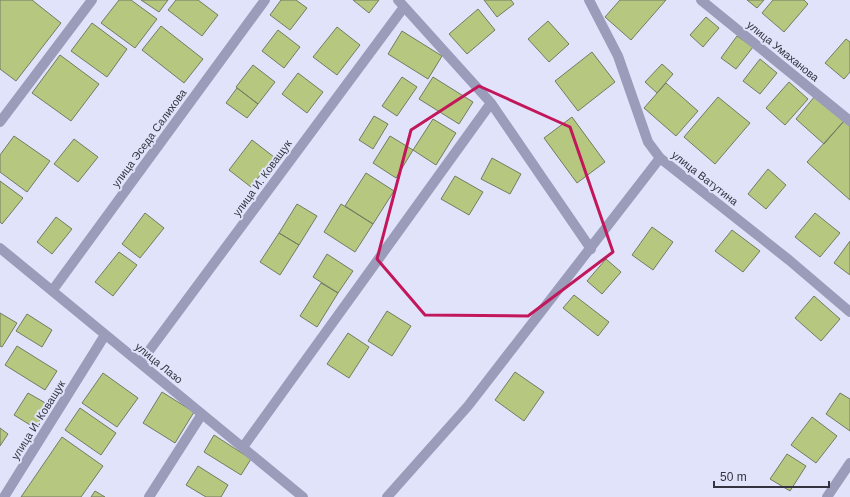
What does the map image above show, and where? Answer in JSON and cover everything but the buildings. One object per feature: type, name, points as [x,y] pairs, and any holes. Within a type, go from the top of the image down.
[{"type":"street","points":[[0,122],[92,0]]},
{"type":"street","name":"улица Эседа Салихова","points":[[52,291],[265,0]]},
{"type":"street","name":"улица Ватутина","points":[[589,0],[618,56],[648,142],[660,158],[789,260],[850,312]]},
{"type":"street","name":"улица Умаханова","points":[[701,0],[850,121]]},
{"type":"street","points":[[401,3],[491,103],[591,249]]},
{"type":"street","name":"улица И. Коващук","points":[[140,363],[401,3]]},
{"type":"street","points":[[243,447],[491,103]]},
{"type":"street","points":[[387,497],[468,406],[660,158]]},
{"type":"street","name":"улица Лазо","points":[[1,252],[52,291],[303,497]]},
{"type":"street","name":"улица И. Коващук","points":[[4,497],[105,334]]},
{"type":"street","points":[[149,497],[202,414]]},
{"type":"street","points":[[826,497],[850,462]]},
{"type":"highlighted area","points":[[479,86],[570,127],[613,252],[528,316],[425,315],[377,259],[411,130]]}]
